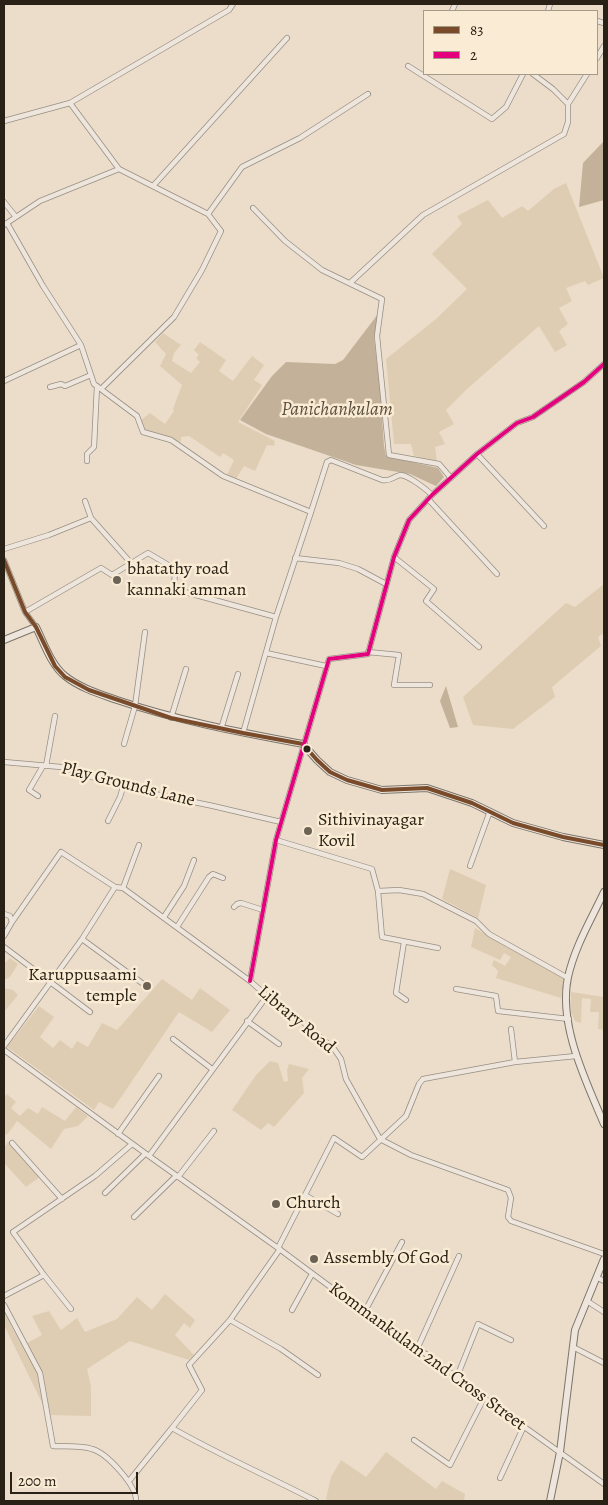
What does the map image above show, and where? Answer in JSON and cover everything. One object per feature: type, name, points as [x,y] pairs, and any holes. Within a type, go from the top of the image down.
[{"type":"street","points":[[4,121],[70,103],[229,10],[233,4]]},
{"type":"street","points":[[153,186],[287,38]]},
{"type":"street","points":[[408,66],[423,74]]},
{"type":"street","points":[[426,76],[492,119],[506,106],[522,75]]},
{"type":"street","points":[[534,75],[553,89],[568,104]]},
{"type":"street","points":[[350,284],[423,215],[564,134],[568,122],[568,104],[586,75]]},
{"type":"street","points":[[208,214],[242,167],[300,138],[368,94]]},
{"type":"street","points":[[70,103],[119,169],[208,214],[221,231],[202,270],[174,317],[99,388],[94,447],[87,454],[87,461]]},
{"type":"street","points":[[119,169],[40,201],[6,224],[81,345],[94,384],[137,416],[143,432],[171,440],[223,476],[311,512]]},
{"type":"street","points":[[4,202],[16,217]]},
{"type":"street","points":[[253,208],[285,241],[322,270],[382,299],[377,336],[389,455],[439,464],[451,478]]},
{"type":"street","points":[[4,381],[81,345]]},
{"type":"street","points":[[368,652],[394,556],[409,520],[432,495],[477,454],[518,423],[533,417],[584,382],[604,364]]},
{"type":"street","points":[[50,387],[61,384],[65,386],[91,375]]},
{"type":"street","points":[[477,454],[544,526]]},
{"type":"street","points":[[243,733],[276,617],[327,462],[331,460],[387,481],[403,476],[432,495]]},
{"type":"street","points":[[428,499],[497,574]]},
{"type":"street","points":[[85,501],[91,518],[131,563]]},
{"type":"street","points":[[4,549],[49,535],[91,518]]},
{"type":"street","points":[[25,612],[101,568],[112,575],[148,554],[175,569],[174,589],[276,617]]},
{"type":"street","points":[[394,556],[434,589],[426,601],[479,647]]},
{"type":"street","points":[[296,558],[339,563],[358,569],[386,584]]},
{"type":"street","points":[[4,560],[25,612],[36,627],[55,666],[65,676],[89,690],[171,718],[304,744],[330,772],[347,780],[382,790],[426,788],[472,803],[512,824],[563,837],[604,844]]},
{"type":"street","points":[[4,640],[36,627]]},
{"type":"street","points":[[124,744],[135,706],[145,632]]},
{"type":"street","points":[[250,981],[276,840],[328,659],[368,654],[368,652],[399,655],[394,685],[430,685]]},
{"type":"street","points":[[266,653],[326,666]]},
{"type":"street","points":[[171,718],[186,669]]},
{"type":"street","points":[[221,729],[238,674]]},
{"type":"street","points":[[38,796],[29,790],[44,766],[55,716]]},
{"type":"street","name":"Play Grounds Lane","points":[[4,762],[61,768],[123,787],[281,822]]},
{"type":"street","points":[[108,821],[123,787]]},
{"type":"street","points":[[470,866],[490,811]]},
{"type":"street","points":[[276,840],[372,869],[378,891],[382,937],[438,948]]},
{"type":"street","points":[[123,888],[139,845]]},
{"type":"street","points":[[4,936],[61,852],[115,887],[82,939],[4,1048]]},
{"type":"street","points":[[164,917],[184,886],[194,860]]},
{"type":"street","points":[[177,927],[210,877],[213,874],[223,878]]},
{"type":"street","name":"Library Road","points":[[115,887],[123,888],[164,917],[304,1022],[334,1049],[341,1058],[346,1080],[380,1139]]},
{"type":"street","points":[[378,891],[399,890],[423,894],[476,921],[489,934],[568,978]]},
{"type":"street","points":[[604,892],[584,931],[574,956],[568,978],[566,1003],[576,1056],[604,1124]]},
{"type":"street","points":[[234,907],[241,903],[263,910]]},
{"type":"street","points":[[4,914],[10,916],[12,922]]},
{"type":"street","points":[[82,939],[142,983]]},
{"type":"street","points":[[404,942],[396,994],[406,1000]]},
{"type":"street","points":[[4,948],[90,1012]]},
{"type":"street","points":[[456,989],[496,996],[498,1011],[569,1019]]},
{"type":"street","points":[[105,1193],[147,1155],[267,996]]},
{"type":"street","points":[[248,1021],[279,1044]]},
{"type":"street","points":[[511,1029],[515,1062]]},
{"type":"street","points":[[173,1039],[212,1069]]},
{"type":"street","name":"Kommankulam 2nd Cross Street","points":[[4,1048],[118,1134],[364,1311],[418,1347],[484,1398],[604,1484]]},
{"type":"street","points":[[130,1482],[202,1390],[189,1365],[230,1320],[279,1248],[334,1138],[362,1157],[406,1116],[419,1084],[423,1079],[515,1062],[576,1056]]},
{"type":"street","points":[[118,1134],[159,1076]]},
{"type":"street","points":[[134,1217],[177,1176],[214,1131]]},
{"type":"street","points":[[380,1139],[411,1156],[508,1190],[512,1198],[508,1217],[511,1221],[604,1254]]},
{"type":"street","points":[[12,1143],[62,1199]]},
{"type":"street","points":[[70,1309],[13,1232],[95,1176],[132,1144]]},
{"type":"street","points":[[305,1195],[338,1214]]},
{"type":"street","points":[[364,1311],[402,1242]]},
{"type":"street","points":[[418,1347],[459,1256]]},
{"type":"street","points":[[550,1501],[560,1452],[575,1330],[604,1259]]},
{"type":"street","points":[[292,1310],[312,1274]]},
{"type":"street","points":[[4,1296],[44,1275]]},
{"type":"street","points":[[596,1277],[604,1281]]},
{"type":"street","points":[[586,1301],[604,1312]]},
{"type":"street","points":[[4,1304],[40,1373],[52,1446],[95,1449],[130,1482],[136,1501]]},
{"type":"street","points":[[230,1320],[280,1349],[318,1375]]},
{"type":"street","points":[[456,1377],[478,1324],[511,1340]]},
{"type":"street","points":[[573,1347],[604,1363]]},
{"type":"street","points":[[414,1440],[450,1465],[484,1398]]},
{"type":"street","points":[[500,1478],[524,1426]]},
{"type":"street","points":[[172,1428],[214,1452],[316,1501]]},
{"type":"shaded area","points":[[566,183],[604,278],[588,285],[585,281],[566,288],[572,301],[559,308],[568,324],[559,331],[567,345],[555,352],[539,326],[467,389],[446,410],[454,424],[439,432],[445,444],[435,447],[437,461],[414,456],[411,444],[394,444],[386,359],[436,319],[467,289],[432,254],[462,224],[457,216],[488,200],[502,218],[522,206],[528,211],[554,189]]},
{"type":"shaded area","points":[[163,333],[181,345],[174,353],[172,361],[191,373],[200,362],[196,358],[199,355],[194,350],[200,342],[226,360],[219,371],[233,381],[252,356],[264,365],[254,380],[262,385],[238,422],[275,441],[274,446],[267,445],[255,471],[244,466],[236,479],[227,475],[234,460],[223,453],[220,457],[189,436],[181,437],[181,442],[145,430],[141,420],[150,413],[165,424],[174,411],[173,409],[182,385],[160,366],[166,354],[155,342]]},
{"type":"shaded area","points":[[604,584],[604,633],[598,637],[601,646],[552,687],[555,697],[513,729],[473,725],[463,697],[566,603],[575,607]]},
{"type":"shaded area","points":[[450,869],[486,885],[478,918],[442,899]]},
{"type":"shaded area","points":[[475,928],[564,979],[561,998],[496,978],[498,971],[492,965],[494,960],[505,966],[511,957],[504,953],[500,960],[471,947]]},
{"type":"shaded area","points":[[10,958],[18,964],[10,977],[4,980],[4,961],[6,962]]},
{"type":"shaded area","points":[[162,979],[192,1000],[200,988],[230,1010],[212,1032],[179,1012],[113,1109],[99,1102],[94,1110],[7,1047],[39,1006],[54,1017],[40,1037],[53,1048],[60,1040],[72,1049],[77,1041],[88,1047],[102,1023],[117,1030]]},
{"type":"shaded area","points":[[4,988],[13,990],[18,995],[4,1012]]},
{"type":"shaded area","points":[[571,992],[604,997],[604,1030],[598,1029],[599,1012],[590,1012],[591,999],[582,998],[581,1023],[575,1021],[571,1012]]},
{"type":"shaded area","points":[[270,1061],[278,1063],[284,1082],[288,1081],[287,1070],[289,1064],[309,1069],[302,1078],[304,1093],[274,1127],[268,1123],[261,1130],[232,1110],[256,1075]]},
{"type":"shaded area","points":[[7,1094],[16,1102],[11,1108],[20,1116],[28,1108],[38,1114],[42,1107],[65,1121],[76,1107],[88,1116],[78,1126],[64,1129],[51,1149],[17,1121],[7,1135],[4,1133],[4,1097]]},
{"type":"shaded area","points":[[8,1142],[40,1177],[26,1187],[4,1163],[4,1148]]},
{"type":"shaded area","points":[[165,1294],[195,1320],[190,1328],[184,1323],[175,1335],[194,1355],[189,1360],[130,1341],[87,1369],[91,1386],[91,1416],[48,1415],[4,1325],[4,1301],[11,1326],[44,1383],[40,1368],[27,1343],[42,1335],[32,1316],[49,1311],[61,1330],[77,1318],[85,1332],[117,1319],[137,1297],[152,1310]]},
{"type":"shaded area","points":[[386,1452],[436,1489],[442,1481],[465,1494],[464,1501],[329,1501],[326,1499],[331,1477],[341,1460],[366,1477]]},
{"type":"water","points":[[604,141],[604,200],[579,207],[583,163]]},
{"type":"water","name":"Panichankulam","points":[[378,314],[374,338],[386,456],[438,468],[444,477],[436,486],[410,474],[356,465],[266,434],[240,420],[272,376],[286,362],[335,364],[343,360]]},
{"type":"water","points":[[446,686],[458,727],[450,728],[440,701]]},
{"type":"transit line","name":"2","points":[[250,981],[276,840],[329,659],[368,654],[394,557],[409,520],[432,495],[477,454],[517,423],[533,417],[584,382],[604,364]]},
{"type":"transit line","name":"83","points":[[4,560],[25,612],[36,627],[55,666],[65,677],[89,690],[171,718],[303,744],[330,772],[347,780],[382,790],[427,788],[472,803],[513,823],[563,837],[604,845]]},
{"type":"place","name":"bhatathy road kannaki amman","points":[[117,580]]},
{"type":"place","name":"Sithivinayagar Kovil","points":[[308,831]]},
{"type":"place","name":"Karuppusaami temple","points":[[147,986]]},
{"type":"place","name":"Church","points":[[276,1204]]},
{"type":"place","name":"Assembly Of God","points":[[314,1259]]}]
